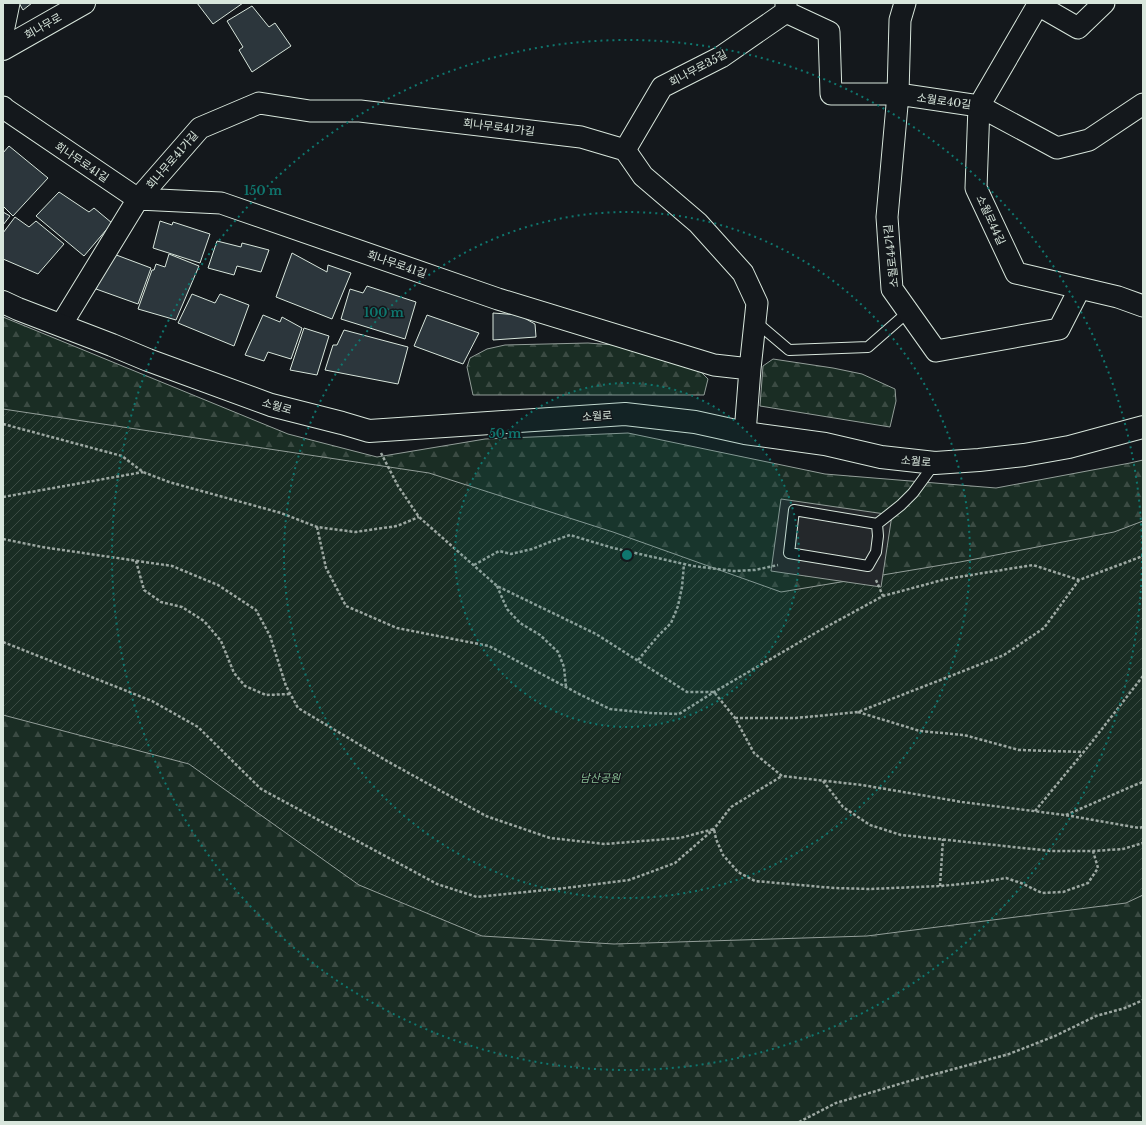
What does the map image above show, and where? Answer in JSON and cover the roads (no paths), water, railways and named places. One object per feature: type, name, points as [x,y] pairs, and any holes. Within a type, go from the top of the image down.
[{"type":"main road","name":"회나무로","points":[[3,49],[84,3]]},
{"type":"main road","name":"소월로","points":[[3,302],[148,360],[271,405],[342,422],[369,431],[625,414],[694,422],[745,433],[825,444],[882,457],[934,463],[1024,455],[1069,447],[1143,427]]},
{"type":"street","points":[[3,32],[9,3]]},
{"type":"street","name":"소월로44가길","points":[[904,3],[900,20],[898,94],[887,216],[892,289],[936,351],[1059,329],[1080,288]]},
{"type":"street","points":[[1039,4],[1078,28],[1104,3]]},
{"type":"street","name":"소월로44길","points":[[1039,4],[979,106],[976,188],[1016,273],[1118,297],[1143,306]]},
{"type":"street","name":"소월로40길","points":[[786,8],[829,32],[831,94],[898,94],[979,106],[1058,148],[1089,140],[1143,104]]},
{"type":"street","name":"회나무로35길","points":[[625,150],[662,87],[722,57],[786,8]]},
{"type":"street","name":"회나무로41가길","points":[[138,198],[200,128],[259,103],[310,111],[360,111],[581,137],[625,150]]},
{"type":"street","name":"회나무로41길","points":[[3,107],[138,198],[221,203],[498,299],[714,365],[750,369]]},
{"type":"street","points":[[625,150],[643,176],[698,223],[743,273],[757,303],[745,433]]},
{"type":"street","points":[[61,325],[138,198]]},
{"type":"lane","points":[[756,322],[789,350],[868,347],[908,312]]},
{"type":"lane","points":[[877,524],[878,536],[876,552],[868,566],[789,553],[794,510],[877,524],[901,505],[913,493],[934,463]]},
{"type":"park label","name":"남산공원","points":[[600,778]]}]
